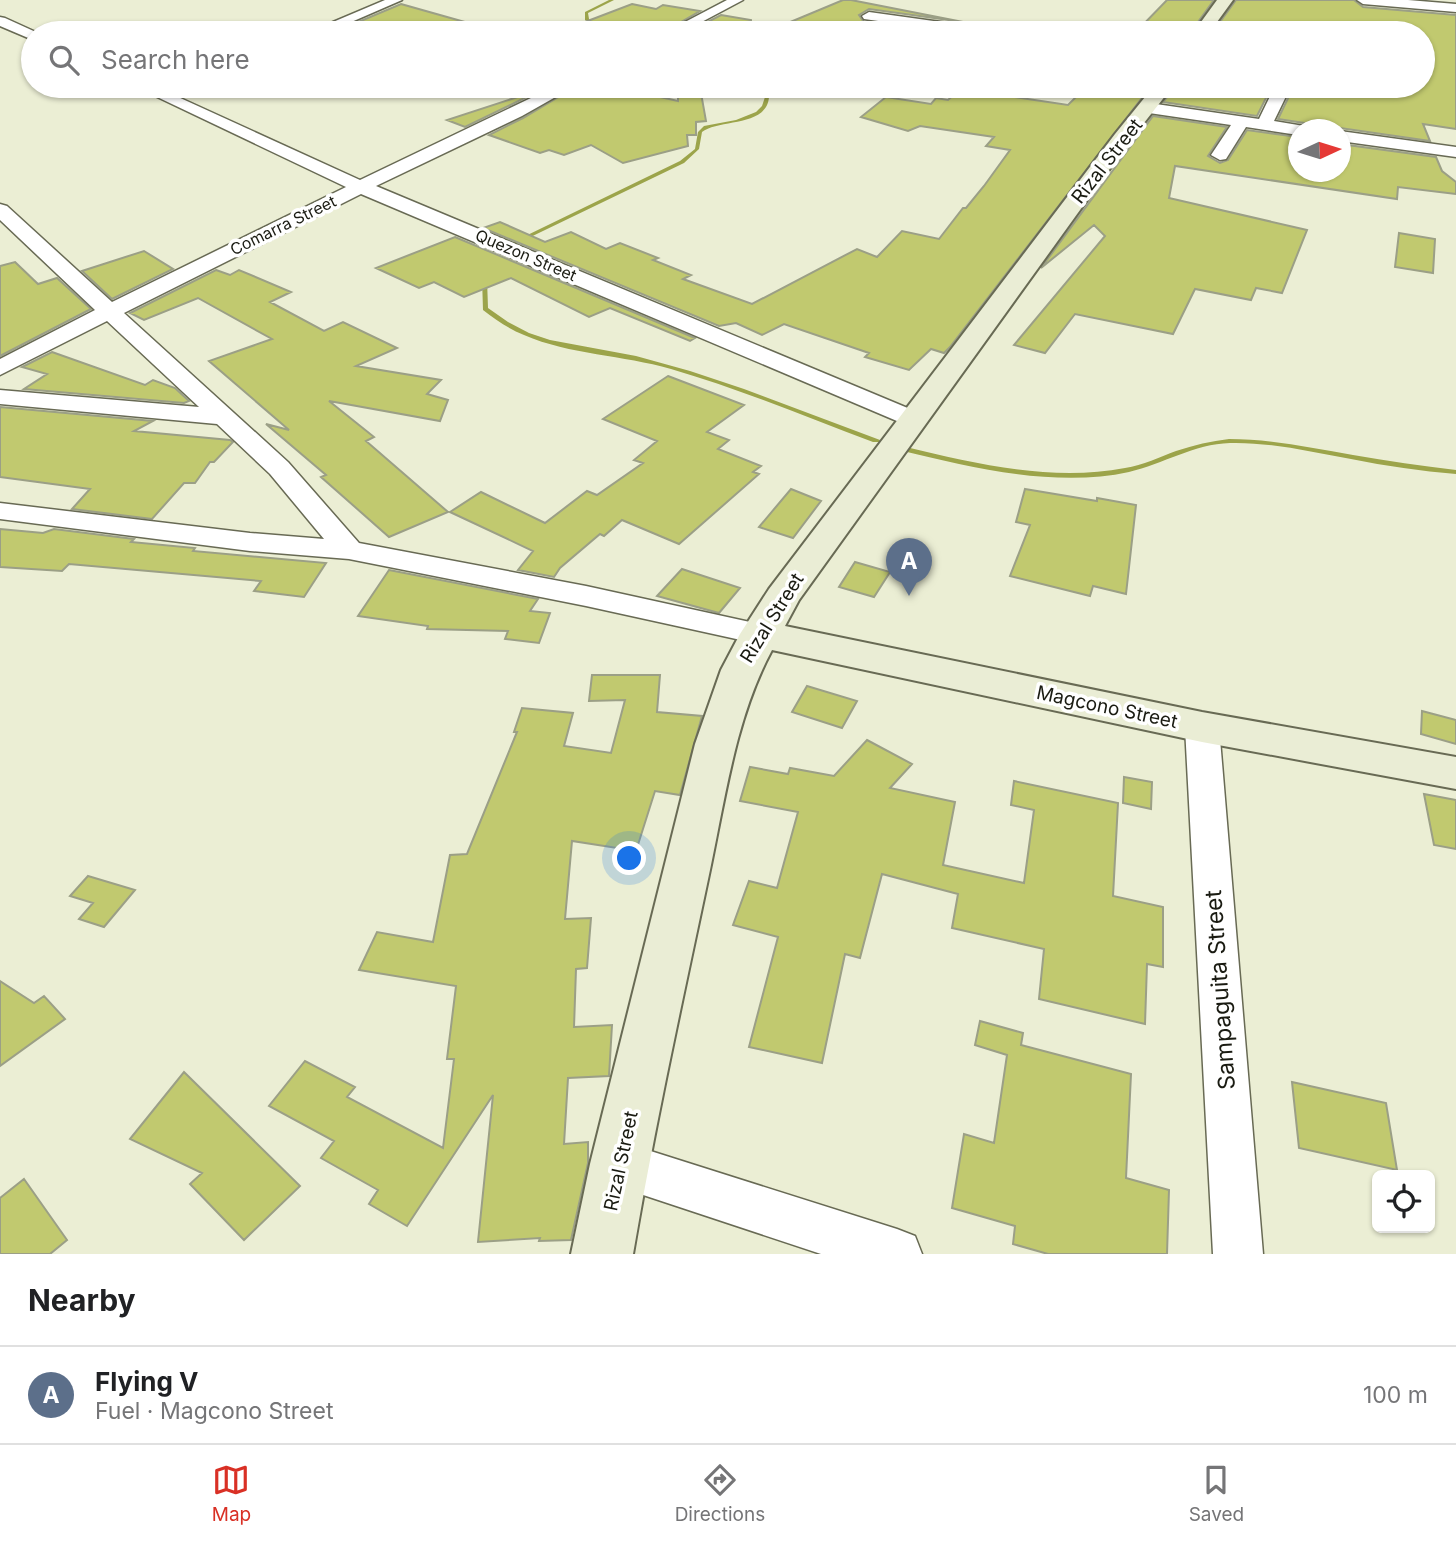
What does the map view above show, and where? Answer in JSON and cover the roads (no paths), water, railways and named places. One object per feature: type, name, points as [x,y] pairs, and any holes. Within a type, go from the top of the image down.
[{"type":"street","points":[[344,21],[396,0]]},
{"type":"street","points":[[695,21],[737,0]]},
{"type":"street","points":[[1210,21],[1225,0]]},
{"type":"street","points":[[1363,0],[1456,8]]},
{"type":"street","points":[[869,16],[905,21]]},
{"type":"street","points":[[0,21],[21,31]]},
{"type":"street","points":[[168,98],[361,187],[560,268],[913,419]]},
{"type":"street","name":"Comarra Street","points":[[0,368],[109,311],[545,98]]},
{"type":"street","name":"Rizal Street","points":[[602,1254],[619,1164],[716,744],[741,670],[782,597],[1122,138],[1155,98]]},
{"type":"street","points":[[1159,98],[1241,122],[1288,129]]},
{"type":"street","points":[[1264,125],[1277,98]]},
{"type":"street","points":[[1220,155],[1241,122]]},
{"type":"street","points":[[1351,138],[1456,152]]},
{"type":"street","points":[[0,210],[279,468],[349,550]]},
{"type":"street","points":[[0,397],[223,417]]},
{"type":"street","points":[[0,511],[250,542],[349,550],[586,596],[759,634]]},
{"type":"street","name":"Magcono Street","points":[[759,634],[1202,727],[1456,773]]},
{"type":"street","name":"Sampaguita Street","points":[[1202,727],[1238,1254]]},
{"type":"street","points":[[619,1164],[897,1254]]},
{"type":"waterway","points":[[590,21],[587,20],[586,13],[612,0]]},
{"type":"waterway","points":[[514,243],[682,162],[697,149],[700,132],[706,127],[737,121],[757,113],[767,98]]},
{"type":"waterway","points":[[484,279],[485,309],[506,324],[527,334],[570,347],[636,358],[688,372],[876,440]]},
{"type":"waterway","points":[[906,449],[1016,471],[1073,475],[1127,470],[1203,445],[1244,441],[1456,472]]},
{"type":"place","name":"Flying V","points":[[909,596]]}]
